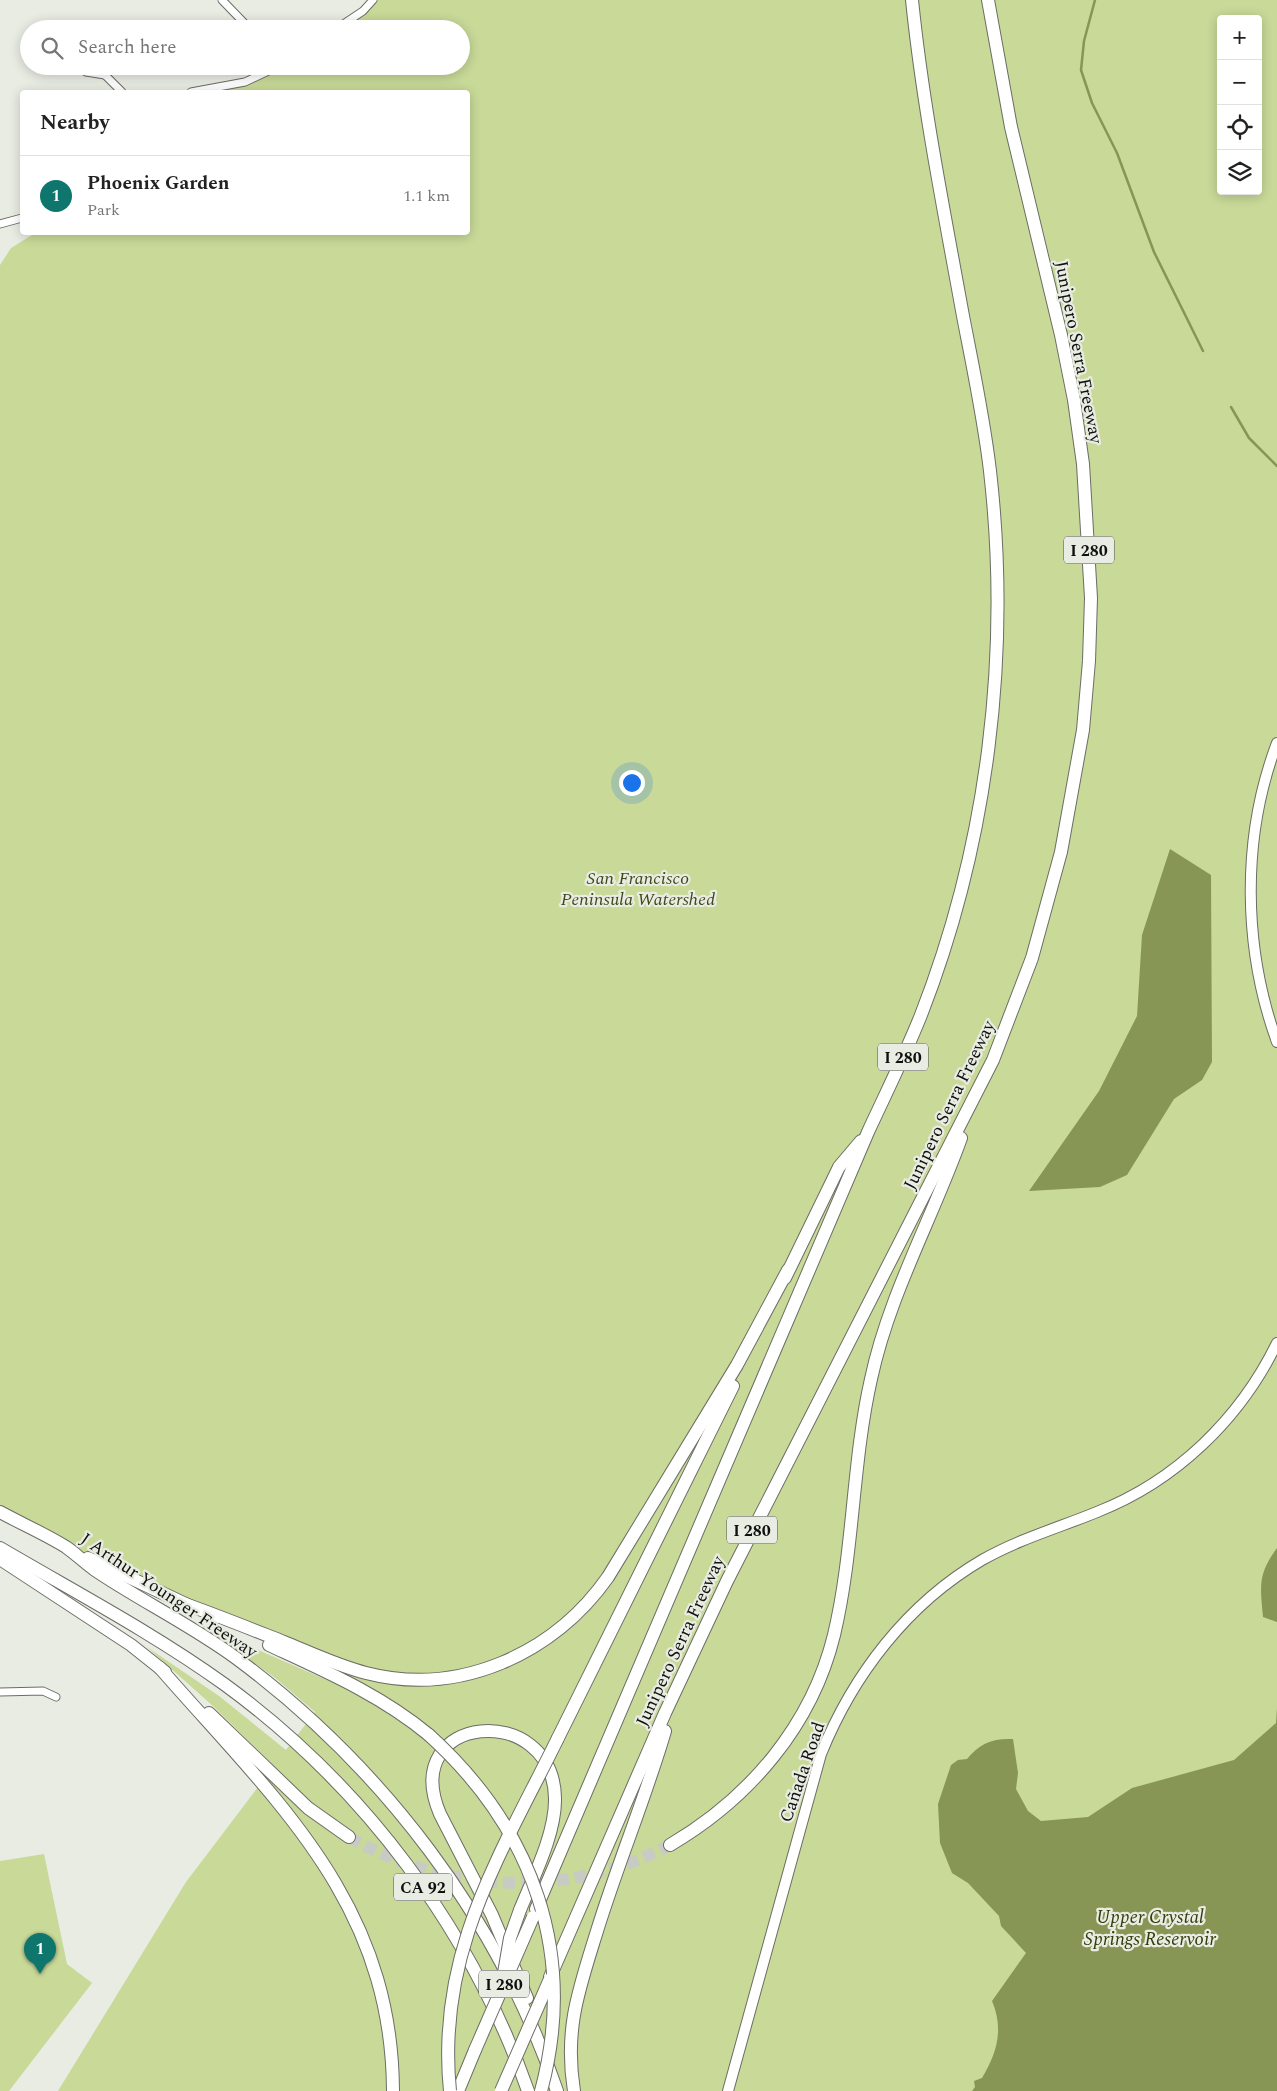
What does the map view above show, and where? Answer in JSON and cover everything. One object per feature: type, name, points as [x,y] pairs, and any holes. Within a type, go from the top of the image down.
[{"type":"highway","name":"Junipero Serra Freeway","points":[[458,2091],[868,1132],[921,1014],[956,910],[980,803],[990,731],[996,658],[998,587],[990,470],[928,129],[912,0]]},
{"type":"highway","name":"Junipero Serra Freeway","points":[[501,2091],[680,1680],[775,1483],[978,1094],[1020,993],[1043,923],[1059,861],[1083,730],[1089,662],[1091,598],[1083,464],[1074,400],[1011,127],[988,0]]},
{"type":"highway","points":[[670,1845],[723,1809],[764,1769],[797,1723],[822,1672],[834,1635],[841,1598],[862,1428],[878,1350],[894,1300],[942,1190],[978,1094]]},
{"type":"highway","points":[[185,1604],[336,1664],[386,1677],[423,1679],[462,1675],[491,1667],[525,1652],[567,1623],[589,1602],[608,1577],[733,1372],[788,1270],[839,1167],[868,1132]]},
{"type":"highway","points":[[450,2091],[448,2052],[450,2008],[456,1970],[466,1934],[484,1888],[774,1304],[788,1270]]},
{"type":"highway","name":"J Arthur Younger Freeway","points":[[0,1512],[66,1547],[95,1570],[179,1619],[236,1658],[307,1717],[369,1777],[427,1847],[469,1908],[505,1971],[540,2046],[557,2091]]},
{"type":"highway","points":[[66,1547],[363,1690],[397,1710],[429,1735],[472,1777],[498,1812],[519,1848],[536,1890],[549,1944],[553,1981],[552,2034],[541,2091]]},
{"type":"highway","name":"CA 92","points":[[0,1548],[150,1635],[210,1674],[281,1729],[340,1786],[404,1861],[455,1935],[490,2000],[528,2091]]},
{"type":"highway","points":[[0,1559],[116,1635],[160,1668],[295,1796],[322,1819],[349,1837]]},
{"type":"highway","points":[[160,1668],[302,1832],[344,1897],[365,1942],[380,1990],[389,2034],[393,2091]]},
{"type":"highway","points":[[574,2091],[569,2047],[577,1998],[614,1876],[652,1772],[680,1680]]},
{"type":"highway","points":[[500,1995],[510,1938],[552,1824],[555,1805],[554,1786],[541,1758],[524,1741],[499,1731],[473,1732],[452,1742],[441,1756],[433,1776],[434,1798],[502,1938],[527,1998],[540,2046]]},
{"type":"main road","points":[[1277,744],[1264,786],[1257,821],[1251,890],[1256,960],[1263,996],[1277,1042]]},
{"type":"main road","name":"Cañada Road","points":[[728,2091],[821,1754],[842,1709],[868,1666],[900,1627],[920,1607],[981,1561],[1025,1538],[1117,1504],[1167,1474],[1192,1454],[1235,1410],[1254,1385],[1277,1343]]},
{"type":"street","points":[[222,0],[241,20]]},
{"type":"street","points":[[350,20],[363,11],[373,0]]},
{"type":"street","points":[[105,75],[120,90]]},
{"type":"street","points":[[202,90],[245,82],[260,75]]},
{"type":"street","points":[[0,224],[20,219]]},
{"type":"street","points":[[0,1692],[43,1691],[56,1697]]},
{"type":"green space","name":"San Francisco Peninsula Watershed","points":[[373,0],[1277,0],[1277,2091],[58,2091],[186,1882],[274,1766],[214,1707],[147,1647],[219,1696],[286,1750],[315,1712],[274,1677],[201,1625],[336,1684],[348,1668],[185,1604],[0,1512],[0,265],[11,248],[32,235],[470,235],[470,90],[207,90],[245,82],[260,75],[470,75],[470,20],[347,20]]},
{"type":"green space","points":[[44,1854],[67,1964],[92,1983],[9,2091],[0,2091],[0,1861]]},
{"type":"water","points":[[1170,849],[1211,875],[1212,1062],[1202,1080],[1174,1099],[1127,1175],[1100,1187],[1029,1191],[1099,1091],[1137,1016],[1142,935]]},
{"type":"water","points":[[1277,1548],[1277,1622],[1263,1617],[1261,1588],[1266,1565]]},
{"type":"water","name":"Upper Crystal Springs Reservoir","points":[[1277,1708],[1277,2091],[972,2091],[975,2087],[974,2081],[982,2078],[992,2059],[997,2041],[998,2021],[992,2001],[1026,1953],[1001,1926],[999,1916],[968,1883],[952,1873],[940,1843],[938,1804],[951,1765],[958,1760],[967,1759],[982,1745],[999,1739],[1013,1739],[1018,1773],[1016,1789],[1028,1811],[1041,1821],[1088,1817],[1132,1788],[1234,1760],[1276,1723]]},
{"type":"waterway","points":[[1095,0],[1084,41],[1081,70],[1092,103],[1117,153],[1154,252],[1203,351]]},
{"type":"waterway","points":[[1231,407],[1249,438],[1277,466]]},
{"type":"tunnel","points":[[349,1837],[387,1856],[427,1870],[468,1879],[509,1883],[550,1881],[591,1875],[631,1862],[670,1845]]},
{"type":"place","name":"Phoenix Garden","points":[[40,1974]]}]
